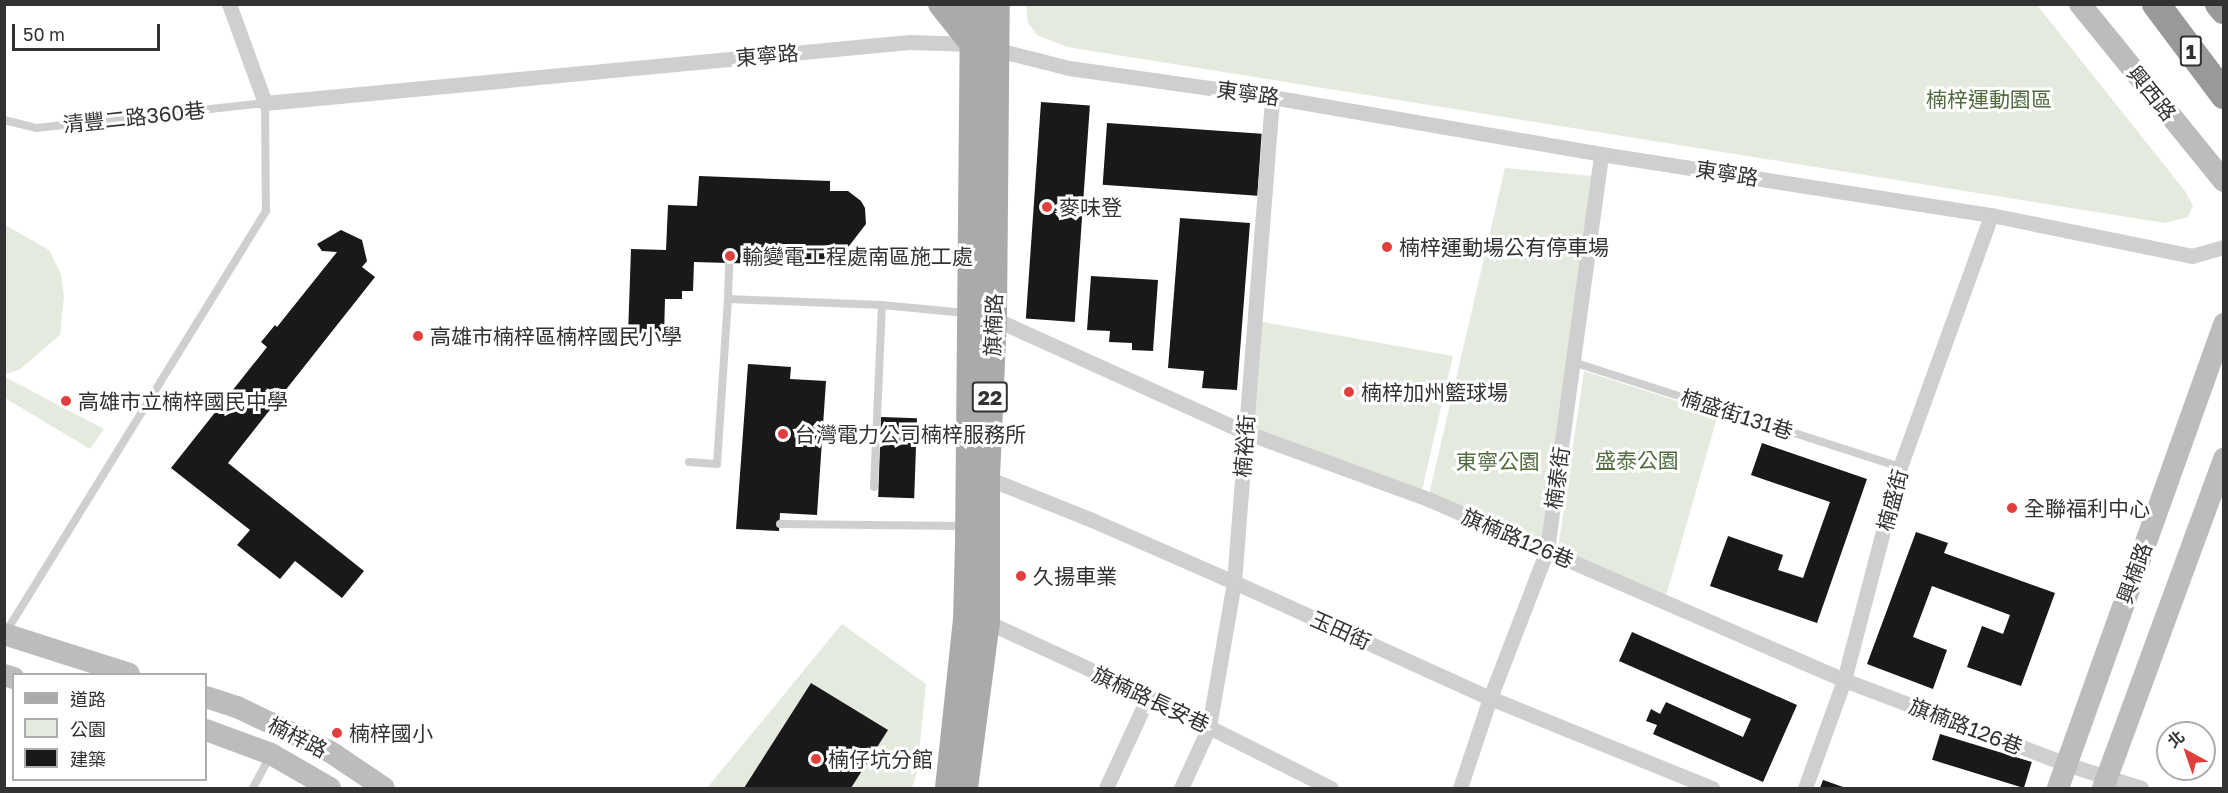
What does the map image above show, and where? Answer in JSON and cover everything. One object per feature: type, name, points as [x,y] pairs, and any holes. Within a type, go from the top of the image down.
[{"type":"highway","name":"1","points":[[2219,4],[2223,10]]},
{"type":"highway","name":"1","points":[[2158,6],[2223,95]]},
{"type":"main road","points":[[941,4],[972,44]]},
{"type":"main road","name":"旗楠路","points":[[973,4],[972,44],[982,315]]},
{"type":"main road","name":"旗楠路","points":[[964,789],[976,621],[982,315],[997,50],[997,4]]},
{"type":"main road","name":"旗楠路","points":[[948,789],[976,621],[968,526],[978,476]]},
{"type":"street","points":[[229,4],[265,103]]},
{"type":"street","name":"興西路","points":[[2080,4],[2223,181]]},
{"type":"street","name":"東寧路","points":[[265,103],[909,42],[972,44],[1069,68],[1272,97],[1601,154],[1991,215],[2192,256],[2223,247]]},
{"type":"street","name":"楠裕街","points":[[1181,789],[1209,727],[1234,582],[1272,97]]},
{"type":"street","name":"楠泰街","points":[[1460,789],[1490,698],[1547,550],[1601,154]]},
{"type":"street","name":"楠盛街","points":[[1805,789],[1844,680],[1900,467],[1991,215]]},
{"type":"street","name":"旗楠路126巷","points":[[982,315],[1245,432],[1428,499],[1844,680],[2066,764],[2104,783],[2142,789]]},
{"type":"street","name":"興楠路","points":[[2058,789],[2223,324]]},
{"type":"street","points":[[2104,783],[2223,459]]},
{"type":"street","name":"玉田街","points":[[978,476],[1234,582],[1490,698],[1712,789]]},
{"type":"street","name":"旗楠路長安巷","points":[[976,621],[1148,697],[1332,789]]},
{"type":"street","points":[[5,634],[123,673]]},
{"type":"street","points":[[1106,789],[1148,697]]},
{"type":"street","name":"楠梓路","points":[[207,698],[237,707],[329,751],[384,789]]},
{"type":"street","name":"楠梓路","points":[[207,730],[271,754],[330,789]]},
{"type":"lane","name":"清豐二路360巷","points":[[4,120],[36,128],[265,103]]},
{"type":"lane","points":[[5,634],[266,211],[265,103]]},
{"type":"lane","points":[[689,462],[717,464],[729,263]]},
{"type":"lane","points":[[728,298],[882,305],[982,315]]},
{"type":"lane","points":[[874,487],[882,305]]},
{"type":"lane","name":"楠盛街131巷","points":[[1573,362],[1900,467]]},
{"type":"lane","points":[[780,524],[968,526]]},
{"type":"lane","points":[[253,789],[271,754]]},
{"type":"green space","name":"楠梓運動園區","points":[[1026,5],[2037,5],[2185,191],[2193,206],[2188,217],[2165,223],[1067,47],[1037,35],[1028,23]]},
{"type":"green space","name":"東寧公園","points":[[1505,168],[1594,176],[1547,550],[1428,499]]},
{"type":"green space","points":[[5,225],[49,250],[61,274],[64,296],[60,335],[19,370],[5,374]]},
{"type":"green space","name":"楠梓加州籃球場","points":[[1258,321],[1453,356],[1422,490],[1251,428]]},
{"type":"green space","name":"盛泰公園","points":[[1584,371],[1718,414],[1666,596],[1558,549]]},
{"type":"green space","points":[[5,377],[104,429],[90,449],[5,398]]},
{"type":"green space","points":[[842,624],[926,684],[917,772],[912,788],[707,788]]},
{"type":"building","points":[[1041,102],[1090,105],[1075,322],[1026,318]]},
{"type":"building","points":[[1107,123],[1262,134],[1257,196],[1103,185]]},
{"type":"building","name":"輸變電工程處南區施工處","points":[[699,176],[830,181],[830,191],[848,191],[861,201],[865,208],[866,224],[849,246],[830,250],[827,266],[694,262],[693,291],[682,291],[682,299],[665,299],[664,337],[628,335],[631,249],[666,250],[668,205],[697,206]]},
{"type":"building","points":[[1180,218],[1250,223],[1237,390],[1202,388],[1204,371],[1168,368]]},
{"type":"building","points":[[341,230],[362,240],[367,261],[362,267],[375,277],[228,463],[364,571],[342,598],[295,561],[280,579],[237,545],[250,530],[171,468],[267,347],[261,342],[275,325],[277,327],[337,252],[322,251],[317,244]]},
{"type":"building","points":[[1091,276],[1158,280],[1153,351],[1132,350],[1132,343],[1109,342],[1110,331],[1087,330]]},
{"type":"building","name":"台灣電力公司楠梓服務所","points":[[748,364],[791,367],[790,379],[826,381],[817,515],[780,513],[779,531],[736,529]]},
{"type":"building","points":[[881,417],[917,418],[914,498],[878,497]]},
{"type":"building","points":[[1762,443],[1867,479],[1817,623],[1710,586],[1728,536],[1783,555],[1778,570],[1803,578],[1830,502],[1751,475]]},
{"type":"building","points":[[1916,532],[1948,543],[1944,553],[2055,593],[2021,686],[1967,667],[1982,626],[2003,634],[2010,615],[1932,586],[1913,637],[1947,650],[1933,689],[1867,664]]},
{"type":"building","points":[[1632,632],[1797,705],[1763,782],[1653,734],[1657,725],[1646,721],[1651,709],[1660,714],[1666,702],[1743,737],[1751,719],[1619,661]]},
{"type":"building","name":"楠仔坑分館","points":[[811,683],[888,730],[851,788],[744,788]]},
{"type":"building","points":[[1940,734],[2032,762],[2024,788],[1932,760]]},
{"type":"building","points":[[1823,780],[1846,788],[1820,788]]},
{"type":"place","name":"麥味登","points":[[1047,207]]},
{"type":"place","name":"楠梓運動場公有停車場","points":[[1387,247]]},
{"type":"place","name":"輸變電工程處南區施工處","points":[[730,256]]},
{"type":"place","name":"高雄市楠梓區楠梓國民小學","points":[[418,336]]},
{"type":"place","name":"楠梓加州籃球場","points":[[1349,392]]},
{"type":"place","name":"高雄市立楠梓國民中學","points":[[66,401]]},
{"type":"place","name":"台灣電力公司楠梓服務所","points":[[783,434]]},
{"type":"place","name":"全聯福利中心","points":[[2012,508]]},
{"type":"place","name":"久揚車業","points":[[1021,576]]},
{"type":"place","name":"楠梓國小","points":[[337,733]]},
{"type":"place","name":"楠仔坑分館","points":[[816,759]]}]
